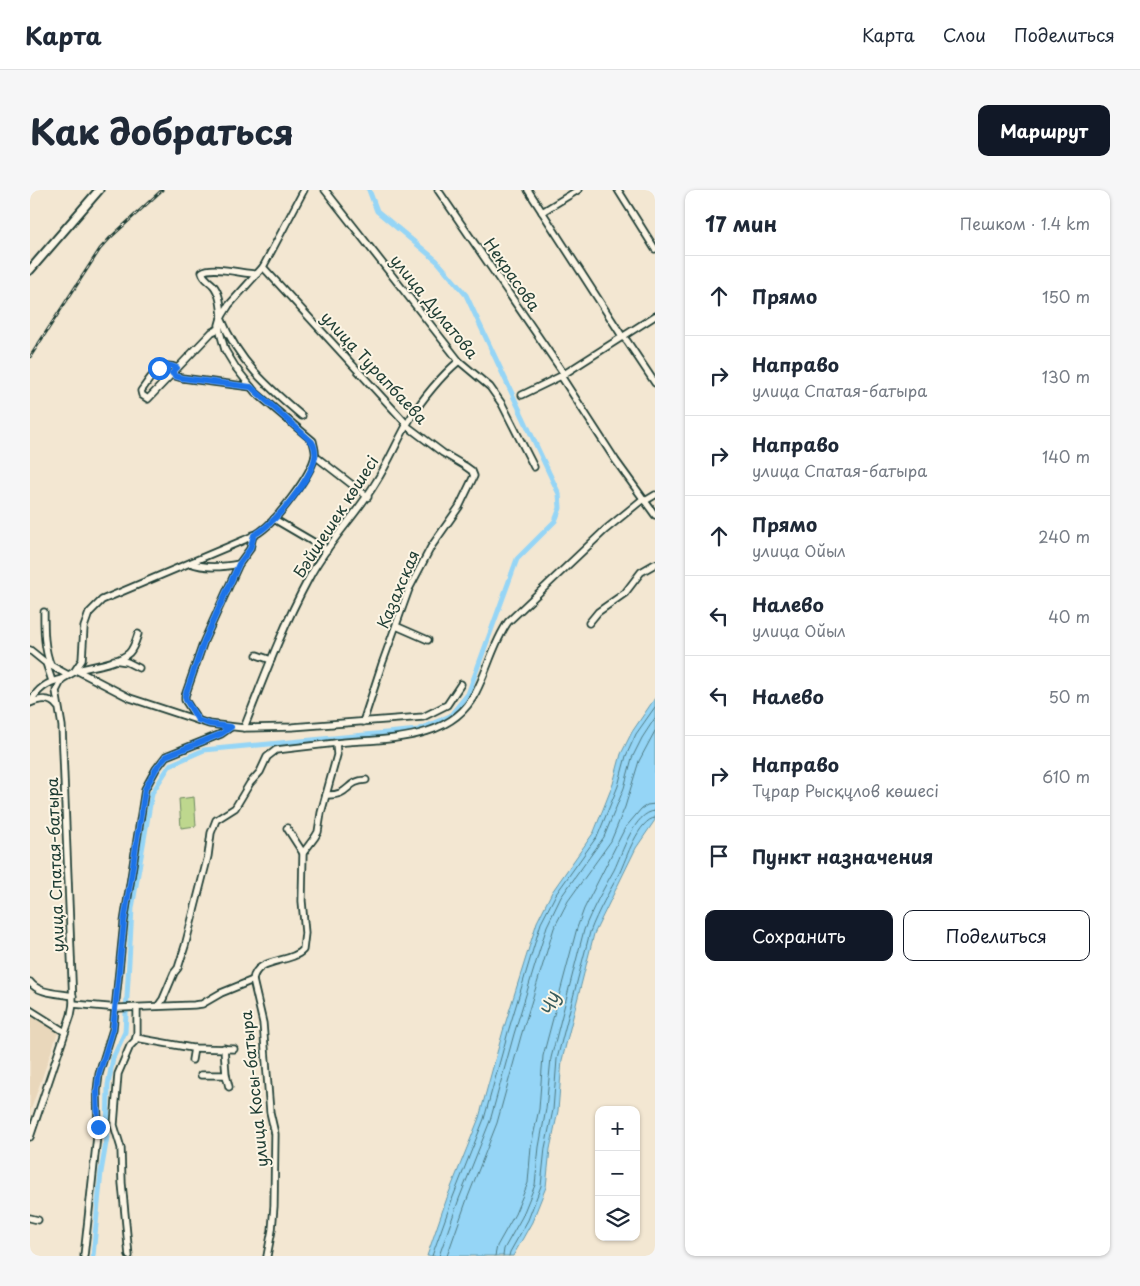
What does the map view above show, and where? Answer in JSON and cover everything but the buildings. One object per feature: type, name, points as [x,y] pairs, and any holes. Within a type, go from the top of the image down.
[{"type":"street","points":[[30,270],[99,190]]},
{"type":"street","points":[[73,673],[82,660],[84,627],[89,613],[102,600],[190,564],[262,531],[274,520],[310,470],[315,456],[315,448],[312,442],[251,387],[225,350],[219,329],[221,317],[263,267],[304,190]]},
{"type":"street","name":"улица Дулатова","points":[[325,190],[459,361],[490,387],[502,404],[534,467]]},
{"type":"street","name":"Некрасова","points":[[438,190],[562,375],[616,461],[655,514]]},
{"type":"street","points":[[528,190],[622,336],[655,383]]},
{"type":"street","points":[[542,212],[578,190]]},
{"type":"street","points":[[618,190],[655,249]]},
{"type":"street","name":"улица Турапбаева","points":[[263,267],[403,420],[406,426],[472,471],[474,476]]},
{"type":"street","points":[[257,274],[213,270],[202,272],[204,277],[213,284],[217,292],[221,317],[233,344],[243,360],[269,388],[302,416]]},
{"type":"street","points":[[522,396],[562,375],[655,316]]},
{"type":"street","points":[[177,368],[164,365],[159,368],[141,391],[142,395],[148,399],[212,332],[219,329]]},
{"type":"street","points":[[223,344],[233,344]]},
{"type":"street","name":"Бәйшешек көшесі","points":[[244,728],[271,660],[309,578],[326,550],[368,497],[406,426],[427,397],[459,361]]},
{"type":"street","points":[[172,373],[182,378],[251,387]]},
{"type":"street","points":[[315,456],[368,497]]},
{"type":"street","name":"Казахская","points":[[364,722],[409,589],[431,547],[459,507],[474,476]]},
{"type":"street","points":[[158,1006],[178,968],[185,946],[208,856],[211,833],[216,820],[235,808],[260,772],[270,753],[276,750],[336,742],[427,733],[458,716],[471,702],[477,691],[499,636],[508,622],[606,530],[644,500],[655,495]]},
{"type":"street","points":[[274,520],[326,550]]},
{"type":"street","points":[[198,720],[185,696],[204,641],[239,564],[250,549],[254,535]]},
{"type":"street","points":[[190,564],[199,567],[239,564]]},
{"type":"street","points":[[589,623],[598,612],[625,593],[641,572],[655,564]]},
{"type":"street","points":[[44,612],[44,633],[52,681]]},
{"type":"street","points":[[396,626],[428,640]]},
{"type":"street","points":[[30,702],[38,690],[52,681],[62,679],[73,673],[114,660],[129,653],[138,634]]},
{"type":"street","points":[[30,650],[49,665],[73,673],[130,698],[209,724],[231,727],[292,727],[410,719],[430,715],[447,705],[461,684]]},
{"type":"street","points":[[257,655],[271,660]]},
{"type":"street","points":[[114,660],[127,662],[138,668]]},
{"type":"street","name":"улица Спатая-батыра","points":[[30,1137],[73,1004],[62,726],[56,691],[62,679]]},
{"type":"street","points":[[30,702],[47,699],[58,706]]},
{"type":"street","points":[[84,1256],[98,1127],[97,1091],[99,1074],[113,1029],[117,1008],[124,922],[145,789],[166,756],[221,734],[231,727]]},
{"type":"street","points":[[302,853],[316,838],[318,832],[321,813],[337,756],[336,742]]},
{"type":"street","points":[[326,795],[343,794],[352,784],[366,780]]},
{"type":"street","points":[[73,1004],[117,1008],[202,1004],[221,993],[253,980],[254,974],[261,967],[294,956],[303,950],[305,933],[302,901],[302,853],[287,828]]},
{"type":"street","name":"улица Косы-батыра","points":[[253,980],[263,1023],[270,1112],[274,1134],[274,1206],[267,1256]]},
{"type":"street","points":[[30,982],[34,988],[39,990],[73,996]]},
{"type":"street","points":[[129,1256],[123,1201],[121,1148],[114,1125],[118,1074],[130,1046],[136,1038],[135,1008]]},
{"type":"street","points":[[30,1010],[65,1032]]},
{"type":"street","points":[[136,1038],[194,1048],[234,1049]]},
{"type":"street","points":[[192,1060],[194,1048]]},
{"type":"street","points":[[224,1048],[226,1075],[229,1086]]},
{"type":"street","points":[[201,1075],[226,1075]]},
{"type":"street","points":[[30,1218],[38,1220]]},
{"type":"shaded area","points":[[30,1015],[58,1032],[30,1112]]},
{"type":"green space","points":[[194,797],[196,826],[181,828],[179,799]]},
{"type":"water","name":"Чу","points":[[655,698],[655,820],[636,848],[594,934],[562,1060],[558,1111],[550,1149],[546,1187],[532,1222],[513,1256],[427,1256],[448,1195],[479,1118],[503,1031],[537,922],[552,892],[594,832],[613,784],[621,754],[632,732]]},
{"type":"waterway","points":[[93,1256],[101,1172],[107,1137],[108,1085],[113,1058],[125,1032],[132,908],[152,793],[170,765],[204,750],[418,730],[450,716],[468,694],[517,559],[555,521],[560,508],[559,494],[466,295],[437,261],[377,211],[369,190]]},
{"type":"railway","points":[[30,357],[100,249],[162,190]]},
{"type":"route","points":[[98,1127],[97,1091],[99,1074],[113,1029],[124,922],[145,789],[166,756],[221,734],[231,727],[209,724],[198,720],[185,696],[204,641],[239,564],[250,549],[254,535],[262,531],[274,520],[292,497],[310,470],[315,456],[315,448],[304,433],[251,387],[182,378],[172,373],[177,368],[170,365],[164,365],[159,368]]}]
